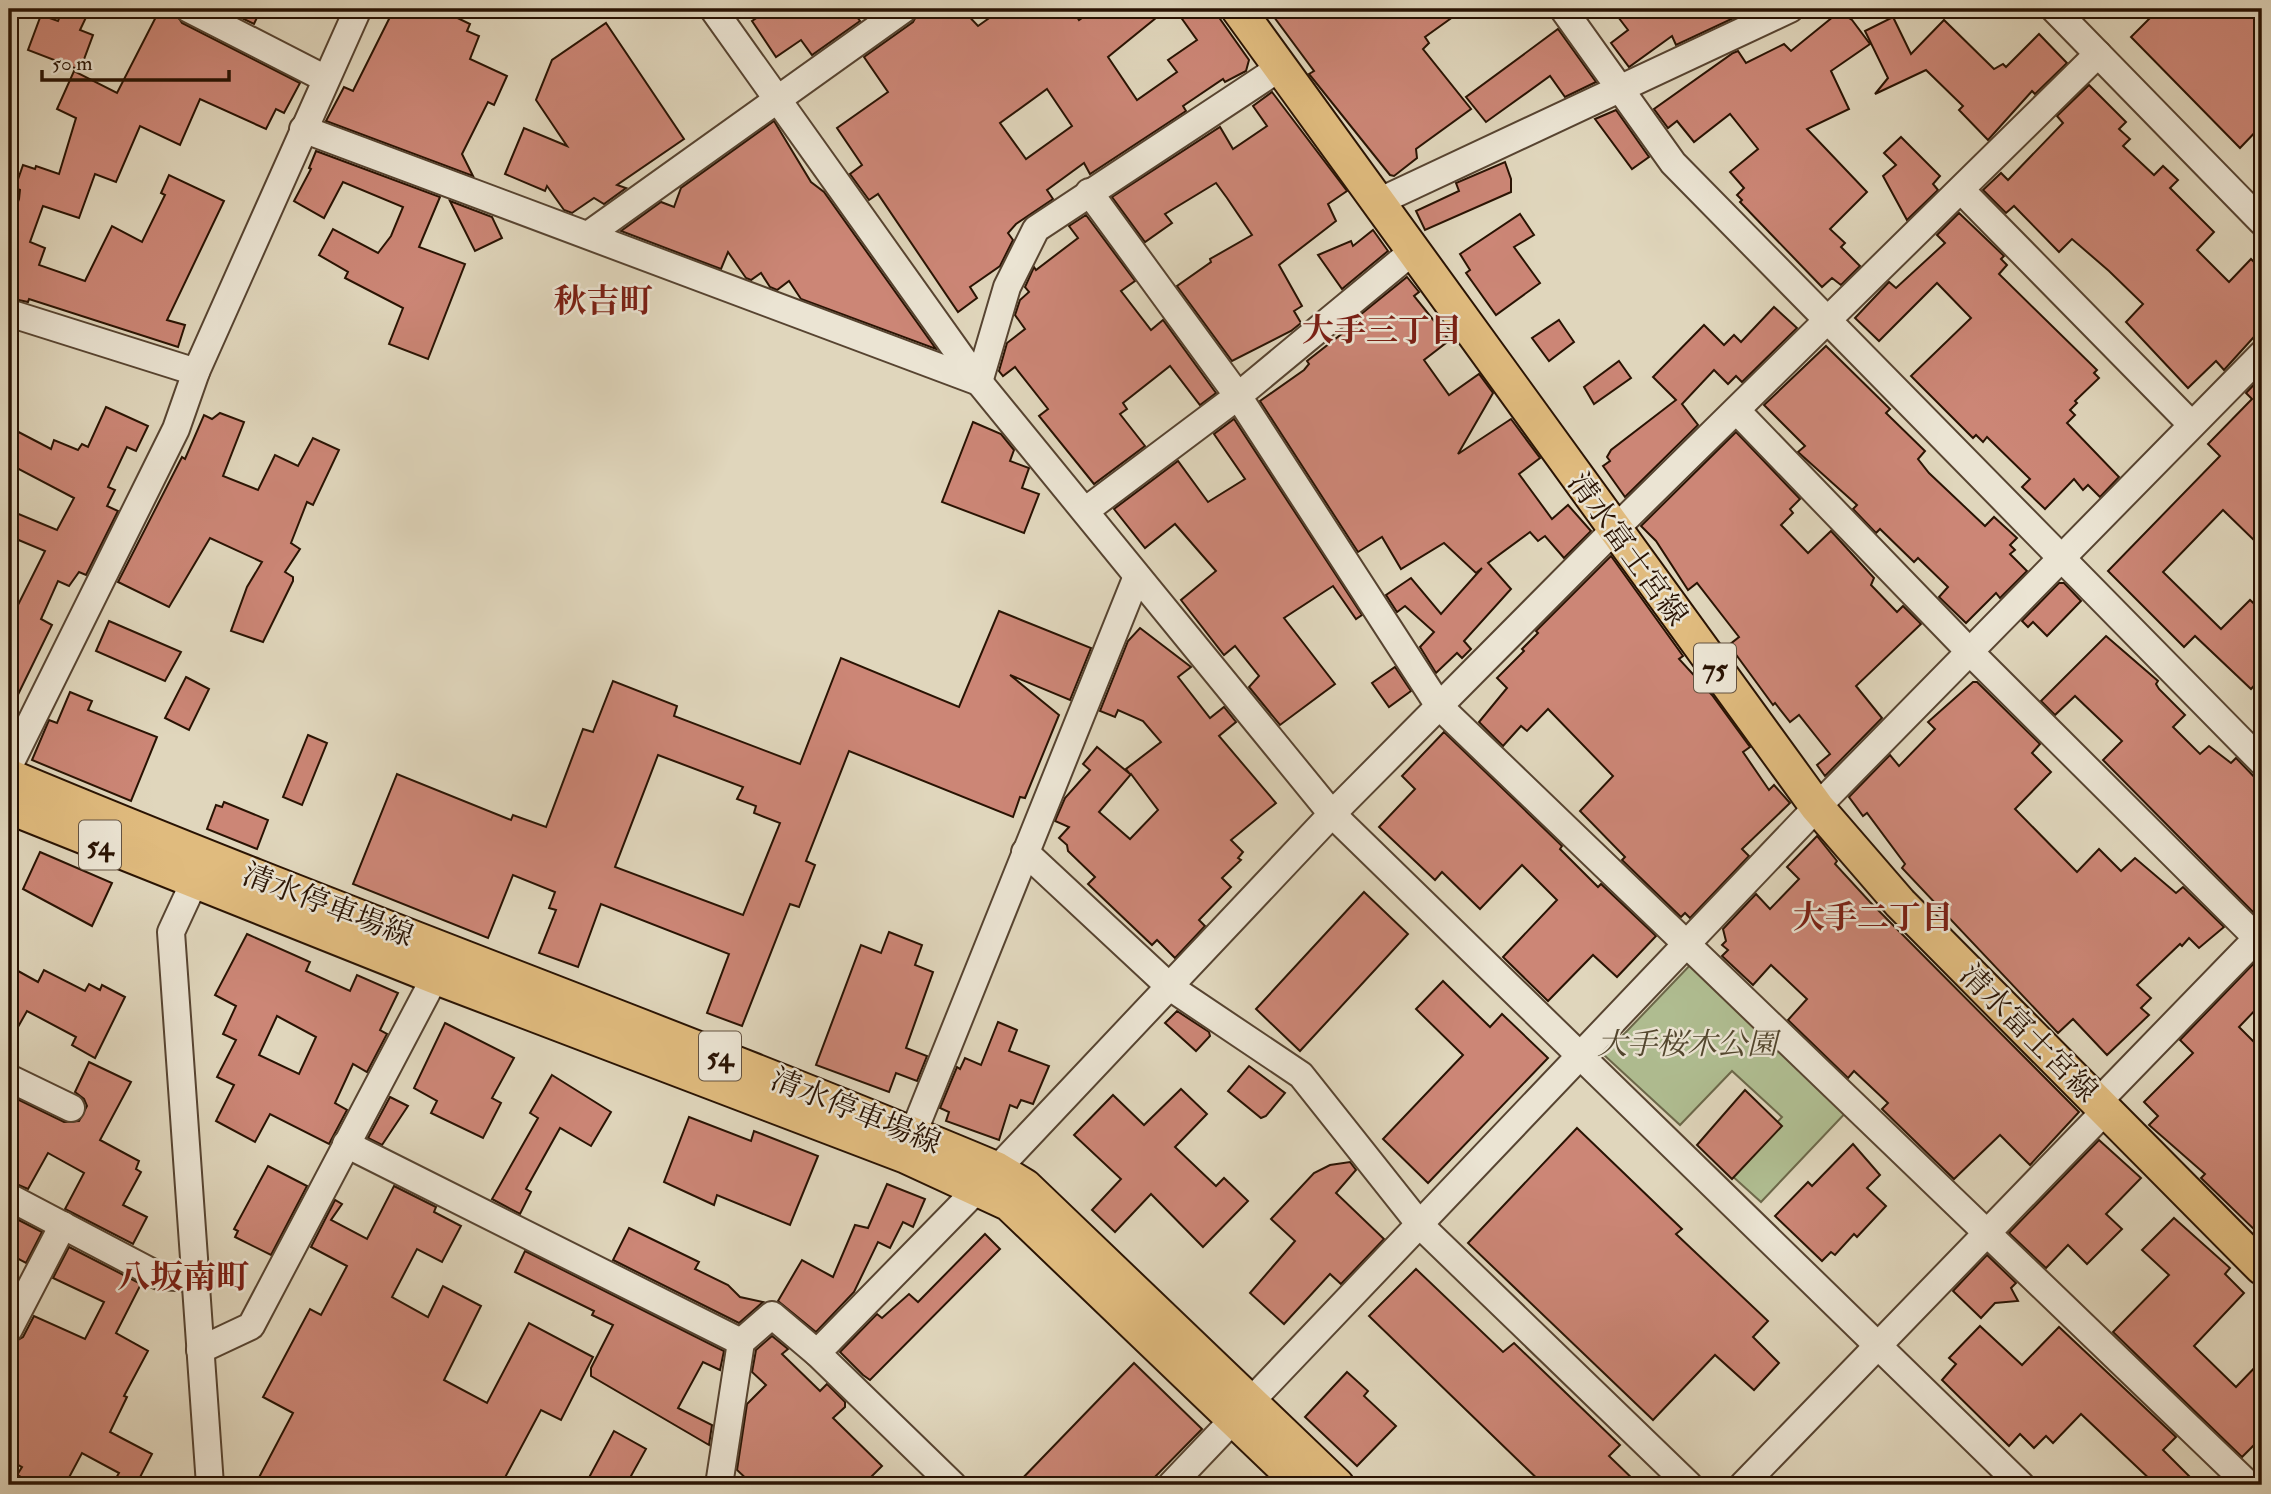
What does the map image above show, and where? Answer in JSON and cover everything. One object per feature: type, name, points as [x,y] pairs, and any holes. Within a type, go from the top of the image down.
[{"type":"main road","name":"清水富士宮線","points":[[1238,9],[1817,807],[1900,903],[2262,1268]]},
{"type":"main road","name":"清水停車場線","points":[[9,776],[199,870],[435,977],[909,1145]]},
{"type":"main road","name":"清水停車場線","points":[[9,807],[199,870],[676,1038],[987,1179],[1009,1204],[1243,1411],[1337,1485]]},
{"type":"main road","name":"清水停車場線","points":[[1243,1411],[1302,1485]]},
{"type":"street","points":[[189,9],[326,79]]},
{"type":"street","points":[[9,766],[176,429],[195,372],[358,9]]},
{"type":"street","points":[[713,9],[979,382],[1332,814],[2021,1485]]},
{"type":"street","points":[[1563,9],[1673,163],[2262,762]]},
{"type":"street","points":[[1378,202],[1619,86],[1790,9]]},
{"type":"street","points":[[2054,9],[2262,222]]},
{"type":"street","points":[[588,235],[777,99],[892,12]]},
{"type":"street","points":[[817,1353],[987,1179],[1332,814],[1614,530],[2098,54]]},
{"type":"street","points":[[979,382],[1007,287],[1036,229],[1281,67]]},
{"type":"street","points":[[303,129],[979,382]]},
{"type":"street","points":[[1961,190],[2191,424]]},
{"type":"street","points":[[1089,192],[1238,396],[1439,706],[2249,1485]]},
{"type":"street","points":[[1085,511],[1238,396],[1413,251]]},
{"type":"street","points":[[9,313],[195,372]]},
{"type":"street","points":[[1171,1485],[1421,1226],[1817,807],[2262,354]]},
{"type":"street","points":[[1737,411],[1969,651],[2261,938],[1987,1231],[1743,1485]]},
{"type":"street","points":[[909,1145],[1137,576]]},
{"type":"street","points":[[1025,852],[1170,987],[1301,1075],[1421,1226],[1689,1485]]},
{"type":"street","points":[[199,870],[171,932],[210,1485]]},
{"type":"street","points":[[200,1350],[251,1326],[435,977]]},
{"type":"street","points":[[9,1078],[71,1108]]},
{"type":"street","points":[[346,1144],[741,1342]]},
{"type":"street","points":[[9,1197],[159,1276],[194,1278]]},
{"type":"street","points":[[9,1329],[63,1225]]},
{"type":"street","points":[[719,1485],[741,1342],[772,1315],[817,1353],[953,1485]]},
{"type":"green space","name":"大手桜木公園","points":[[1695,960],[1852,1106],[1761,1202],[1730,1174],[1782,1117],[1732,1071],[1680,1125],[1604,1055]]},
{"type":"building","points":[[63,9],[90,9],[80,30],[93,35],[80,70],[28,50],[41,15],[58,21]]},
{"type":"building","points":[[160,9],[173,9],[182,23],[300,83],[284,113],[276,109],[266,129],[200,99],[180,145],[140,126],[116,182],[95,174],[79,218],[43,206],[30,242],[45,248],[39,265],[85,281],[112,226],[142,242],[165,195],[161,193],[169,175],[224,201],[167,320],[185,325],[178,347],[29,299],[28,302],[9,298],[9,226],[19,199],[20,190],[15,188],[23,165],[35,169],[36,166],[59,174],[76,118],[57,109],[74,71],[117,93]]},
{"type":"building","points":[[223,9],[261,9],[254,24]]},
{"type":"building","points":[[394,9],[439,9],[470,24],[467,31],[479,36],[470,59],[507,76],[494,105],[488,102],[462,154],[473,176],[326,121],[344,87],[353,91]]},
{"type":"building","points":[[770,9],[851,9],[860,21],[812,55],[801,40],[776,57],[752,21]]},
{"type":"building","points":[[920,9],[962,9],[978,26],[1002,9],[1072,9],[1079,20],[1095,9],[1167,9],[1108,57],[1137,100],[1177,72],[1168,60],[1197,40],[1175,9],[1213,9],[1249,60],[1246,71],[1225,82],[1223,79],[1183,106],[1186,111],[1090,174],[1084,163],[1047,190],[1053,199],[1016,224],[1008,233],[1013,240],[1000,266],[970,287],[977,298],[958,312],[878,194],[869,200],[850,174],[862,165],[837,128],[888,92],[864,57],[913,22]],"holes":[[[1047,89],[1072,126],[1026,159],[1000,123]]]},
{"type":"building","points":[[1268,9],[1464,9],[1425,37],[1429,43],[1423,49],[1471,109],[1416,149],[1417,158],[1394,176],[1390,175],[1309,74],[1314,71]]},
{"type":"building","points":[[1612,9],[1753,9],[1676,45],[1672,36],[1629,67],[1611,43],[1628,30]]},
{"type":"building","points":[[2159,9],[2262,9],[2262,125],[2240,148],[2131,37]]},
{"type":"building","points":[[1839,12],[1852,20],[1870,44],[1831,71],[1849,109],[1807,129],[1867,192],[1830,229],[1845,243],[1841,247],[1860,266],[1841,285],[1832,278],[1822,287],[1740,202],[1742,200],[1737,195],[1744,188],[1730,172],[1758,149],[1730,114],[1694,142],[1677,121],[1668,128],[1654,109],[1733,53],[1738,51],[1746,63],[1784,44],[1791,51]]},
{"type":"building","points":[[1893,17],[1911,54],[1944,20],[1994,69],[2003,64],[2006,67],[2039,34],[2067,63],[2035,94],[2032,91],[1988,140],[1959,110],[1963,106],[1926,70],[1875,94],[1888,78],[1865,31]]},
{"type":"building","points":[[606,23],[684,139],[617,185],[626,188],[604,204],[594,198],[572,213],[564,210],[547,186],[545,191],[505,174],[524,128],[567,146],[536,100],[552,60]]},
{"type":"building","points":[[1558,29],[1596,82],[1565,97],[1550,76],[1486,122],[1466,97]]},
{"type":"building","points":[[2089,85],[2126,122],[2119,129],[2130,139],[2123,146],[2154,175],[2163,166],[2178,180],[2170,188],[2214,232],[2197,250],[2229,282],[2251,259],[2262,270],[2262,328],[2224,370],[2216,361],[2188,388],[2126,322],[2143,304],[2109,271],[2072,239],[2059,252],[2014,206],[2006,213],[1983,190],[2001,173],[2008,180],[2063,123],[2057,116]]},
{"type":"building","points":[[1272,92],[1347,191],[1328,204],[1336,221],[1279,265],[1302,306],[1294,311],[1301,323],[1291,331],[1232,361],[1177,286],[1211,262],[1210,259],[1252,235],[1227,198],[1216,183],[1165,214],[1172,223],[1145,242],[1112,197],[1220,127],[1233,149],[1267,126],[1253,106]]},
{"type":"building","points":[[1616,110],[1649,157],[1632,169],[1595,119]]},
{"type":"building","points":[[774,121],[811,182],[824,192],[936,349],[801,299],[789,281],[777,290],[770,287],[761,273],[751,280],[746,278],[728,252],[721,269],[621,231],[661,202],[674,207],[681,188]]},
{"type":"building","points":[[1901,137],[1940,176],[1933,184],[1938,190],[1907,220],[1883,176],[1896,165],[1884,153]]},
{"type":"building","points":[[316,151],[440,197],[419,247],[465,264],[428,359],[389,344],[403,308],[345,278],[348,272],[319,255],[333,229],[378,253],[391,236],[403,207],[343,182],[324,218],[294,201],[311,169],[309,168]]},
{"type":"building","points":[[1505,162],[1511,179],[1511,192],[1425,230],[1416,211],[1459,191],[1456,183]]},
{"type":"building","points":[[450,201],[492,217],[502,238],[475,251]]},
{"type":"building","points":[[1959,213],[2004,256],[2001,259],[2007,265],[1999,274],[2097,370],[2094,373],[2099,378],[2075,401],[2077,403],[2070,410],[2075,415],[2067,423],[2119,477],[2100,497],[2088,485],[2083,490],[2074,479],[2045,509],[2022,487],[2030,479],[1987,437],[1983,442],[1976,435],[1973,438],[1911,376],[1971,318],[1937,283],[1879,341],[1855,318],[1889,282],[1896,288],[1945,243],[1937,235]]},
{"type":"building","points":[[1520,214],[1534,235],[1514,247],[1540,283],[1496,315],[1466,273],[1470,270],[1460,254]]},
{"type":"building","points":[[1086,215],[1135,281],[1121,291],[1151,330],[1163,320],[1216,393],[1200,405],[1170,366],[1123,403],[1127,409],[1120,414],[1145,446],[1094,484],[1039,416],[1048,409],[1015,367],[1003,376],[999,371],[1007,343],[1025,329],[1015,315],[1020,300],[1029,292],[1025,287],[1034,267],[1036,270],[1078,238],[1069,226]]},
{"type":"building","points":[[1373,230],[1388,251],[1342,289],[1318,255],[1351,241],[1353,246]]},
{"type":"building","points":[[1407,277],[1419,292],[1414,296],[1447,337],[1444,340],[1446,343],[1424,360],[1449,395],[1479,374],[1493,393],[1458,454],[1511,419],[1540,458],[1519,474],[1552,519],[1568,505],[1591,531],[1564,558],[1545,536],[1538,541],[1530,532],[1488,563],[1511,589],[1464,641],[1471,649],[1462,658],[1457,653],[1436,673],[1420,647],[1434,632],[1405,606],[1397,612],[1386,595],[1411,578],[1441,614],[1482,568],[1476,573],[1444,543],[1401,569],[1382,537],[1358,552],[1260,401],[1304,370],[1309,364],[1307,361],[1362,318],[1360,315]]},
{"type":"building","points":[[1774,307],[1797,328],[1742,382],[1736,376],[1728,384],[1714,370],[1682,404],[1698,425],[1625,497],[1603,466],[1610,461],[1607,457],[1611,450],[1676,400],[1653,377],[1704,325],[1724,345],[1734,335],[1741,342]]},
{"type":"building","points":[[1559,320],[1574,342],[1549,361],[1532,338]]},
{"type":"building","points":[[1826,346],[1890,409],[1886,413],[1925,451],[1918,459],[1929,473],[1985,526],[1994,517],[2017,538],[2010,545],[2015,550],[2010,554],[2027,571],[2000,598],[1996,593],[1966,623],[1939,597],[1948,587],[1918,558],[1914,562],[1880,529],[1876,533],[1853,509],[1857,505],[1798,452],[1805,446],[1764,405]]},
{"type":"building","points":[[1619,361],[1631,378],[1594,404],[1584,387]]},
{"type":"building","points":[[2262,376],[2262,548],[2223,510],[2163,572],[2221,629],[2250,600],[2262,611],[2262,677],[2251,689],[2195,636],[2184,647],[2108,571],[2220,456],[2208,444],[2252,399],[2246,393]]},
{"type":"building","points":[[106,407],[148,426],[136,451],[127,447],[108,487],[115,490],[107,506],[118,511],[86,575],[79,572],[69,586],[58,581],[41,619],[52,625],[9,713],[9,603],[17,607],[45,551],[9,536],[9,510],[57,530],[74,498],[9,464],[9,427],[51,449],[54,440],[78,450],[82,444],[88,447]]},
{"type":"building","points":[[220,413],[244,422],[223,476],[258,490],[275,455],[298,466],[313,438],[339,450],[313,505],[307,502],[291,543],[300,549],[285,572],[293,577],[293,581],[263,642],[231,631],[247,587],[262,562],[210,538],[169,607],[118,582],[182,457],[185,459],[204,415],[212,419]]},
{"type":"building","points":[[1234,419],[1362,615],[1356,619],[1333,586],[1284,618],[1335,684],[1280,725],[1249,687],[1259,676],[1235,646],[1224,655],[1181,600],[1216,571],[1175,524],[1145,548],[1114,509],[1178,461],[1208,502],[1245,479],[1214,434]]},
{"type":"building","points":[[973,422],[1001,434],[1014,450],[1010,461],[1029,468],[1022,488],[1039,494],[1024,533],[942,502]]},
{"type":"building","points":[[1736,432],[1800,499],[1790,509],[1793,513],[1781,525],[1808,553],[1831,531],[1874,578],[1871,585],[1897,612],[1903,606],[1921,624],[1856,686],[1882,718],[1825,776],[1817,765],[1830,754],[1799,715],[1790,722],[1775,703],[1773,705],[1729,645],[1739,637],[1697,583],[1688,590],[1656,541],[1641,526]]},
{"type":"building","points":[[1611,556],[1683,656],[1679,659],[1712,695],[1750,747],[1743,752],[1769,790],[1774,785],[1790,803],[1742,849],[1749,856],[1690,918],[1685,913],[1681,917],[1622,860],[1625,857],[1580,811],[1613,776],[1548,709],[1527,731],[1521,726],[1503,746],[1479,722],[1507,688],[1497,678],[1524,651],[1522,649],[1538,633],[1536,631]]},
{"type":"building","points":[[2059,583],[2064,583],[2081,601],[2047,636],[2033,622],[2028,627],[2022,621]]},
{"type":"building","points":[[999,611],[1091,648],[1070,700],[1010,675],[1059,715],[1025,798],[1020,797],[1013,817],[849,751],[806,861],[815,865],[799,907],[790,904],[742,1026],[707,1013],[729,954],[601,904],[578,967],[539,953],[556,910],[549,908],[555,892],[513,875],[488,938],[353,884],[397,774],[511,820],[513,815],[546,827],[583,729],[593,732],[613,681],[677,706],[674,716],[800,764],[841,658],[959,707]],"holes":[[[658,755],[743,787],[737,799],[756,806],[754,813],[780,823],[743,915],[615,867]]]},
{"type":"building","points":[[109,621],[181,652],[165,681],[96,651]]},
{"type":"building","points":[[1140,628],[1191,667],[1178,677],[1210,718],[1224,707],[1236,722],[1219,736],[1276,803],[1231,840],[1243,852],[1238,858],[1241,860],[1222,878],[1231,887],[1199,920],[1205,926],[1175,958],[1157,940],[1152,945],[1088,884],[1095,877],[1068,851],[1067,845],[1059,838],[1069,827],[1055,821],[1065,798],[1090,770],[1083,764],[1097,747],[1130,774],[1126,769],[1161,742],[1143,721],[1118,710],[1115,717],[1100,711],[1128,641]],"holes":[[[1131,774],[1158,810],[1130,839],[1099,812]]]},
{"type":"building","points":[[2106,636],[2158,681],[2156,684],[2159,689],[2185,715],[2173,727],[2200,754],[2209,746],[2231,763],[2236,758],[2262,785],[2262,904],[2254,913],[2103,760],[2122,741],[2075,696],[2055,715],[2041,701]]},
{"type":"building","points":[[1395,667],[1411,691],[1389,707],[1372,683]]},
{"type":"building","points":[[186,677],[209,689],[189,730],[165,718]]},
{"type":"building","points":[[1973,682],[1977,682],[2040,744],[2032,753],[2051,772],[2015,809],[2077,872],[2099,849],[2121,871],[2135,858],[2176,893],[2183,887],[2224,927],[2199,948],[2189,938],[2182,946],[2180,944],[2137,985],[2151,998],[2141,1008],[2149,1015],[2107,1055],[2073,1019],[2058,1033],[1902,868],[1905,864],[1867,813],[1863,816],[1849,797],[1890,755],[1899,766],[1935,729],[1928,722]]},
{"type":"building","points":[[70,692],[92,701],[88,710],[157,737],[131,801],[32,760],[49,720],[57,723]]},
{"type":"building","points":[[1444,732],[1562,846],[1560,849],[1598,887],[1601,884],[1656,936],[1617,977],[1593,955],[1548,1001],[1503,957],[1557,900],[1522,865],[1480,909],[1442,872],[1435,880],[1379,827],[1415,789],[1402,776]]},
{"type":"building","points":[[308,735],[327,743],[302,805],[283,797]]},
{"type":"building","points":[[224,802],[268,820],[257,849],[207,829],[216,805],[222,807]]},
{"type":"building","points":[[1817,836],[1837,861],[1835,864],[1870,902],[2079,1112],[2030,1165],[2000,1135],[1954,1179],[1882,1109],[1888,1103],[1854,1071],[1848,1078],[1788,1020],[1807,999],[1771,965],[1753,985],[1722,956],[1728,950],[1722,945],[1726,941],[1723,929],[1756,894],[1770,909],[1799,879],[1787,867]]},
{"type":"building","points":[[40,852],[112,883],[92,926],[23,889]]},
{"type":"building","points":[[1364,892],[1408,934],[1300,1051],[1256,1009]]},
{"type":"building","points":[[889,932],[922,945],[915,965],[933,972],[906,1048],[927,1056],[917,1081],[896,1073],[889,1092],[816,1065],[861,945],[881,953]]},
{"type":"building","points":[[247,934],[310,962],[306,971],[350,991],[357,975],[398,993],[380,1030],[387,1034],[367,1072],[353,1064],[335,1103],[347,1110],[329,1144],[270,1114],[255,1142],[216,1121],[234,1085],[217,1077],[236,1040],[223,1034],[236,1006],[215,995]],"holes":[[[277,1016],[316,1037],[299,1074],[259,1055]]]},
{"type":"building","points":[[2259,958],[2262,958],[2262,1003],[2239,1027],[2262,1050],[2262,1237],[2201,1178],[2205,1174],[2149,1125],[2158,1116],[2144,1102],[2193,1053],[2180,1040]]},
{"type":"building","points":[[9,966],[38,982],[44,970],[85,991],[89,984],[100,990],[102,985],[125,997],[95,1058],[72,1045],[76,1037],[27,1011],[9,1043]]},
{"type":"building","points":[[1443,981],[1490,1027],[1502,1014],[1548,1058],[1428,1183],[1383,1139],[1463,1055],[1416,1009]]},
{"type":"building","points":[[1177,1011],[1209,1032],[1210,1036],[1196,1051],[1165,1023]]},
{"type":"building","points":[[998,1022],[1017,1030],[1009,1051],[1049,1066],[1033,1104],[1021,1100],[1017,1108],[1010,1105],[999,1140],[946,1121],[949,1112],[940,1108],[957,1067],[960,1069],[965,1058],[981,1065]]},
{"type":"building","points":[[445,1023],[514,1058],[492,1098],[501,1103],[483,1138],[431,1113],[437,1101],[414,1088]]},
{"type":"building","points":[[89,1062],[131,1082],[100,1140],[139,1161],[136,1169],[141,1172],[123,1205],[147,1217],[133,1244],[65,1209],[84,1173],[48,1153],[28,1189],[9,1181],[9,1095],[64,1122],[79,1121],[87,1106],[84,1099],[75,1092]]},
{"type":"building","points":[[1249,1066],[1285,1093],[1266,1116],[1261,1118],[1228,1091]]},
{"type":"building","points":[[552,1075],[611,1112],[591,1146],[560,1128],[526,1189],[531,1192],[520,1214],[492,1199],[538,1118],[530,1113]]},
{"type":"building","points":[[1181,1089],[1207,1114],[1175,1147],[1216,1186],[1224,1178],[1248,1201],[1203,1247],[1151,1194],[1115,1232],[1092,1210],[1121,1179],[1074,1135],[1113,1095],[1144,1125]]},
{"type":"building","points":[[1745,1090],[1782,1126],[1732,1179],[1697,1145]]},
{"type":"building","points":[[390,1097],[408,1106],[382,1145],[368,1138]]},
{"type":"building","points":[[689,1117],[751,1141],[754,1131],[818,1156],[790,1225],[717,1195],[714,1205],[664,1182]]},
{"type":"building","points":[[1577,1128],[1682,1229],[1676,1234],[1768,1321],[1753,1337],[1779,1363],[1754,1390],[1715,1355],[1653,1420],[1468,1243]]},
{"type":"building","points":[[2099,1140],[2141,1178],[2106,1214],[2122,1229],[2087,1264],[2068,1245],[2046,1268],[2009,1233]]},
{"type":"building","points":[[1853,1144],[1880,1175],[1867,1188],[1886,1206],[1857,1237],[1854,1234],[1835,1255],[1831,1252],[1822,1261],[1775,1216],[1808,1182],[1812,1186]]},
{"type":"building","points":[[1350,1162],[1356,1170],[1336,1193],[1384,1239],[1341,1284],[1330,1274],[1284,1324],[1250,1293],[1295,1241],[1271,1219],[1314,1173],[1330,1165]]},
{"type":"building","points":[[268,1166],[307,1186],[271,1255],[235,1237],[238,1231],[234,1229]]},
{"type":"building","points":[[887,1184],[925,1199],[913,1227],[903,1222],[890,1248],[878,1242],[854,1292],[816,1332],[778,1301],[802,1260],[833,1277],[855,1225],[868,1228]]},
{"type":"building","points":[[394,1186],[436,1207],[434,1212],[461,1226],[442,1262],[417,1249],[392,1297],[428,1317],[443,1286],[481,1306],[444,1380],[487,1403],[529,1323],[593,1357],[561,1420],[541,1410],[501,1485],[255,1485],[293,1413],[263,1397],[310,1309],[321,1315],[347,1266],[311,1247],[335,1200],[342,1204],[331,1220],[367,1239]]},
{"type":"building","points":[[9,1215],[42,1232],[26,1263],[9,1254]]},
{"type":"building","points":[[2174,1218],[2230,1268],[2225,1274],[2244,1293],[2194,1346],[2236,1387],[2262,1360],[2262,1437],[2242,1457],[2113,1332],[2169,1275],[2142,1250]]},
{"type":"building","points":[[629,1228],[699,1262],[695,1269],[728,1285],[740,1297],[763,1302],[739,1323],[613,1260]]},
{"type":"building","points":[[985,1234],[1000,1249],[870,1380],[840,1352],[877,1314],[882,1318],[909,1294],[918,1302]]},
{"type":"building","points":[[69,1247],[141,1284],[116,1333],[148,1351],[124,1396],[127,1397],[110,1432],[152,1454],[136,1485],[112,1485],[119,1473],[82,1453],[65,1485],[36,1485],[17,1475],[22,1467],[9,1460],[9,1345],[23,1337],[34,1316],[85,1339],[104,1302],[53,1278]]},
{"type":"building","points":[[525,1251],[724,1351],[720,1370],[703,1362],[678,1408],[712,1425],[709,1445],[591,1376],[591,1368],[613,1325],[592,1315],[594,1311],[515,1272]]},
{"type":"building","points":[[1987,1255],[2016,1283],[2011,1288],[2018,1301],[1995,1303],[1981,1318],[1953,1291]]},
{"type":"building","points":[[1416,1269],[1503,1352],[1514,1343],[1620,1445],[1609,1456],[1639,1485],[1544,1485],[1369,1316]]},
{"type":"building","points":[[1980,1326],[2022,1365],[2059,1327],[2176,1437],[2163,1450],[2198,1485],[2156,1485],[2081,1414],[2053,1443],[2046,1436],[2034,1448],[2020,1434],[2009,1446],[1942,1380],[1956,1364],[1949,1358]]},
{"type":"building","points":[[772,1336],[788,1349],[782,1354],[820,1391],[827,1384],[845,1402],[845,1407],[833,1418],[882,1466],[863,1485],[753,1485],[737,1470],[747,1404],[766,1385],[752,1372],[756,1350]]},
{"type":"building","points":[[1134,1363],[1202,1429],[1147,1485],[1016,1485]]},
{"type":"building","points":[[1347,1372],[1368,1391],[1364,1396],[1396,1426],[1357,1466],[1305,1417]]},
{"type":"building","points":[[614,1431],[646,1449],[626,1485],[585,1485]]},
{"type":"district","name":"秋吉町","points":[[603,300]]},
{"type":"district","name":"大手三丁目","points":[[1382,330]]},
{"type":"district","name":"大手二丁目","points":[[1873,917]]},
{"type":"district","name":"八坂南町","points":[[183,1276]]}]
